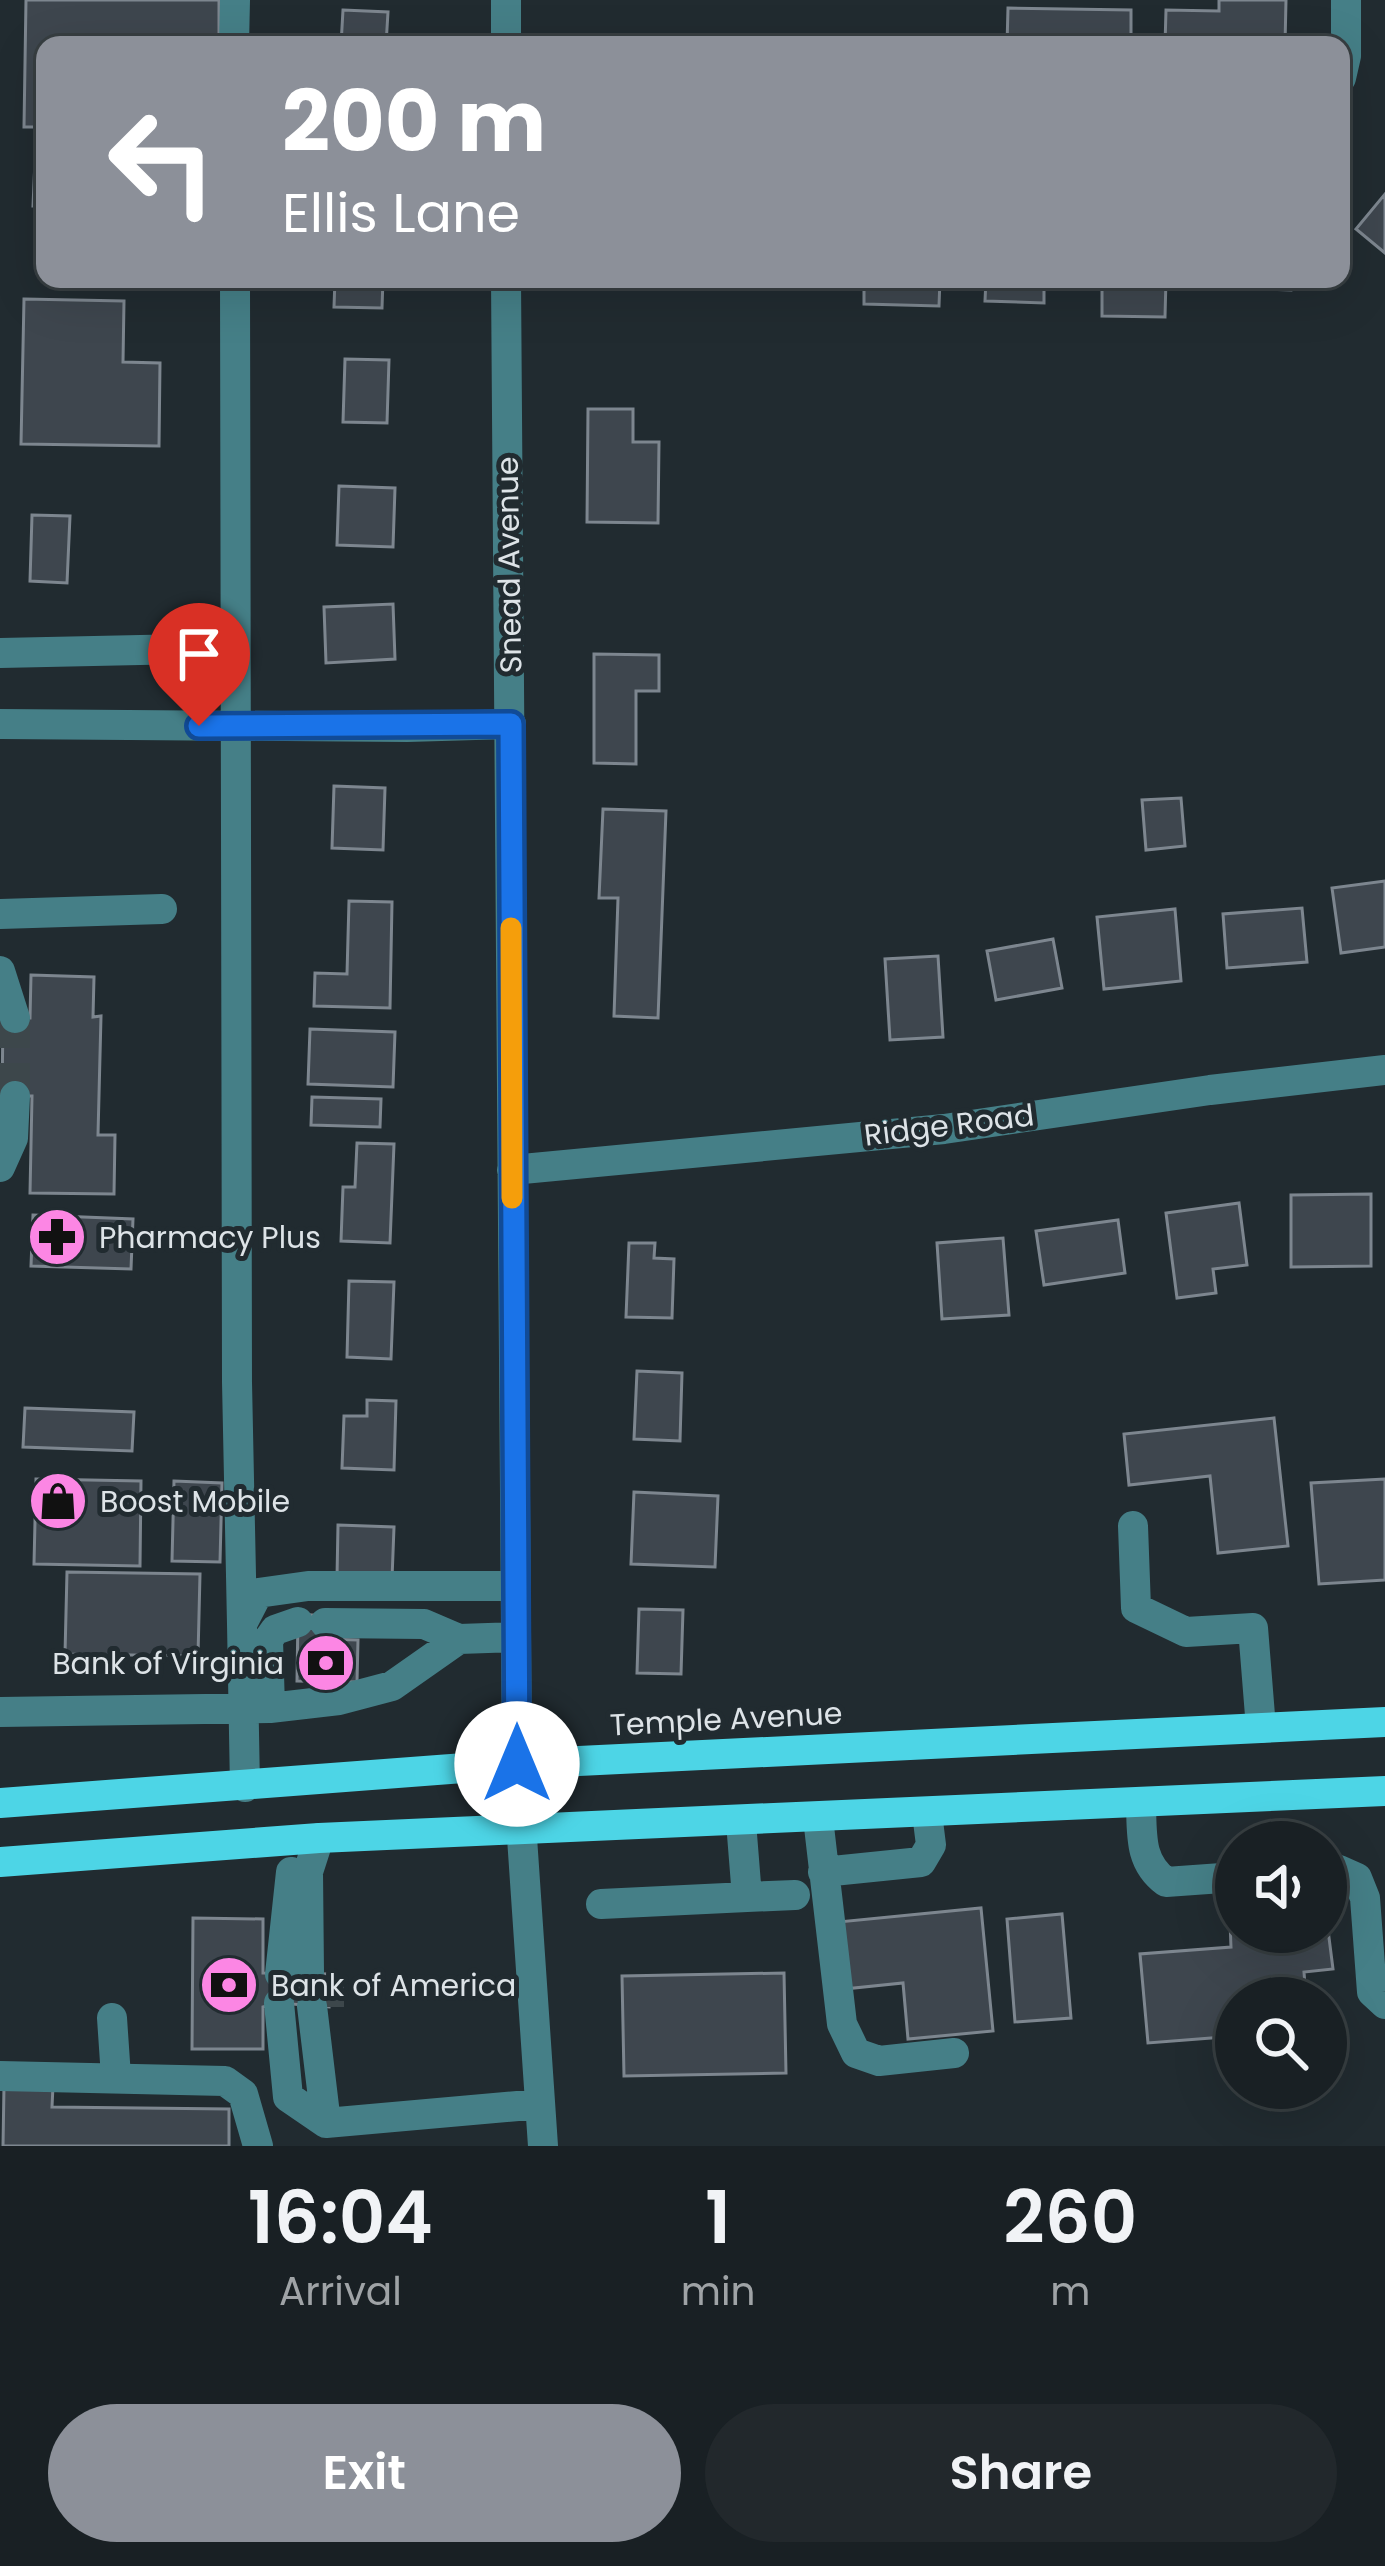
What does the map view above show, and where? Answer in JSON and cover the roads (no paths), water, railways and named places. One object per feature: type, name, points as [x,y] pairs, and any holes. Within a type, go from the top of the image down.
[{"type":"main road","name":"Temple Avenue","points":[[0,1803],[517,1764],[1385,1722]]},
{"type":"main road","points":[[0,1862],[304,1839],[1385,1791]]},
{"type":"street","points":[[234,36],[235,0]]},
{"type":"street","points":[[506,0],[506,36]]},
{"type":"street","points":[[1346,0],[1346,36]]},
{"type":"street","points":[[235,288],[233,726],[242,1624],[257,1708]]},
{"type":"street","name":"Snead Avenue","points":[[506,288],[517,1764],[543,2146]]},
{"type":"street","points":[[0,653],[234,648]]},
{"type":"street","points":[[0,724],[511,724]]},
{"type":"street","points":[[0,914],[162,909]]},
{"type":"street","points":[[0,971],[15,1018]]},
{"type":"street","name":"Ridge Road","points":[[512,1170],[944,1129],[1385,1070]]},
{"type":"street","points":[[0,1167],[13,1138],[15,1096]]},
{"type":"street","points":[[1133,1526],[1136,1608],[1186,1632],[1253,1628],[1261,1728]]},
{"type":"street","points":[[242,1624],[258,1593],[308,1586],[515,1586]]},
{"type":"street","points":[[244,1786],[268,1640],[274,1630],[311,1623],[424,1624],[459,1640],[515,1637]]},
{"type":"street","points":[[0,1712],[257,1708],[339,1700],[392,1686],[459,1640]]},
{"type":"street","points":[[1141,1803],[1143,1852],[1151,1871],[1166,1882],[1215,1878]]},
{"type":"street","points":[[823,1872],[921,1862],[931,1845],[928,1813]]},
{"type":"street","points":[[818,1818],[842,2024],[856,2053],[879,2060],[954,2053]]},
{"type":"street","points":[[741,1822],[747,1897]]},
{"type":"street","points":[[304,1839],[308,1872],[288,2097],[330,2122],[540,2104]]},
{"type":"street","points":[[299,1981],[291,1874],[304,1839]]},
{"type":"street","points":[[1347,1873],[1358,1877],[1365,1898],[1372,1992],[1385,2003]]},
{"type":"street","points":[[601,1904],[795,1895]]},
{"type":"street","points":[[320,2007],[330,2122]]},
{"type":"street","points":[[112,2018],[116,2077]]},
{"type":"street","points":[[0,2075],[225,2081],[243,2095],[258,2146]]},
{"type":"tunnel","points":[[15,1018],[15,1096]]},
{"type":"tunnel","points":[[329,1974],[329,2007]]},
{"type":"place","name":"Pharmacy Plus","points":[[57,1237]]},
{"type":"place","name":"Boost Mobile","points":[[58,1501]]},
{"type":"place","name":"Bank of Virginia","points":[[326,1663]]},
{"type":"place","name":"Bank of America","points":[[229,1985]]}]
